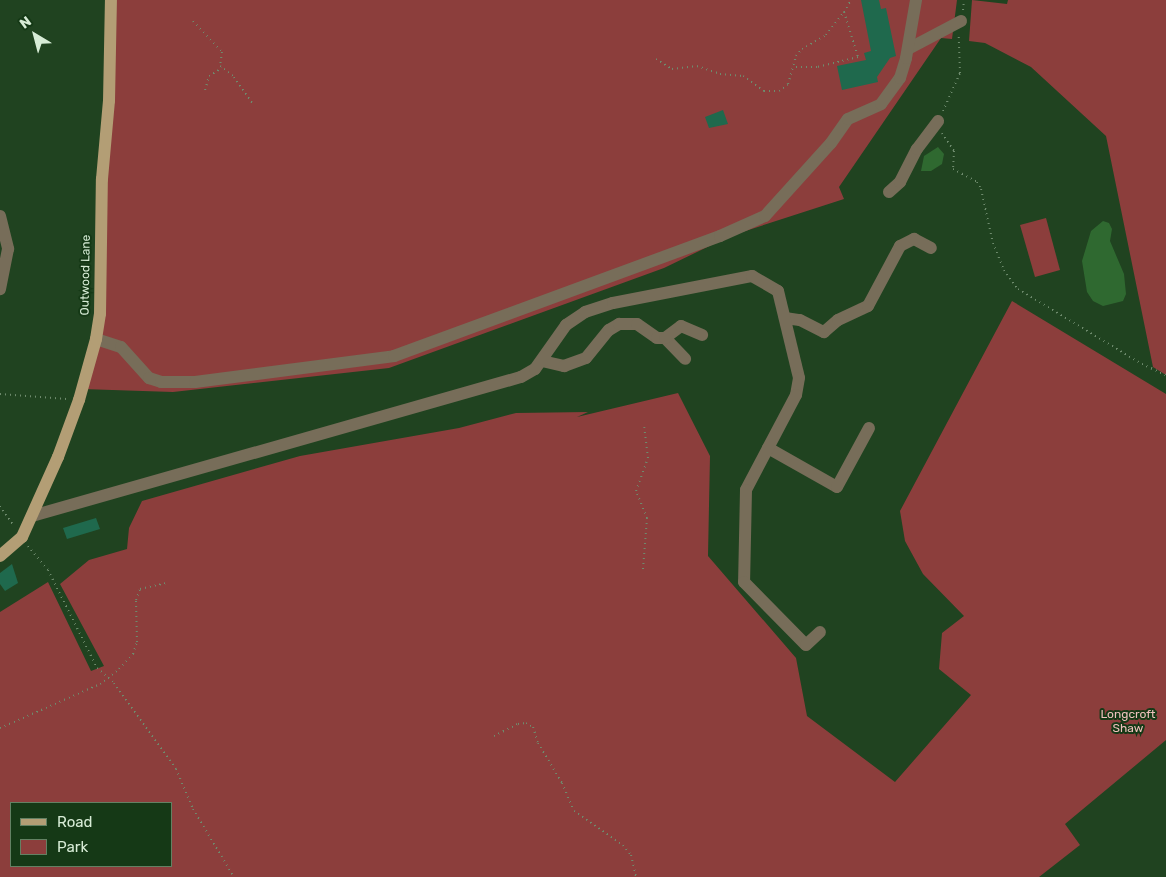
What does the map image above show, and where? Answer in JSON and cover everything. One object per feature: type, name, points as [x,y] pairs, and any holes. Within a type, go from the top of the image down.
[{"type":"main road","name":"Outwood Lane","points":[[0,556],[22,537],[32,516],[79,400],[96,339],[100,314],[102,179],[109,101],[111,0]]},
{"type":"street","points":[[96,339],[121,347],[149,378],[161,382],[195,382],[394,356],[581,288],[765,216],[832,143],[848,119],[882,104],[900,78],[908,49],[916,0]]},
{"type":"street","points":[[908,49],[961,21]]},
{"type":"street","points":[[889,192],[900,182],[917,149],[938,121]]},
{"type":"street","points":[[0,216],[8,249],[0,289]]},
{"type":"street","points":[[785,318],[800,320],[824,332],[838,320],[868,306],[900,246],[914,239],[931,248]]},
{"type":"street","points":[[32,516],[521,377],[542,361],[566,325],[585,312],[613,303],[752,276],[778,291],[799,378],[796,395],[746,490],[744,582],[806,645],[820,632]]},
{"type":"street","points":[[542,361],[564,366],[586,358],[609,330],[619,324],[637,324],[657,338],[666,338],[681,326],[702,336]]},
{"type":"street","points":[[666,338],[685,359]]},
{"type":"street","points":[[768,448],[836,487],[869,428]]},
{"type":"path","points":[[656,59],[672,69],[696,66],[720,74],[743,76],[764,91],[773,92],[788,84],[802,49],[826,35],[851,0]]},
{"type":"path","points":[[964,0],[958,37],[960,73],[938,121],[939,128],[954,151],[953,169],[977,182],[981,189],[993,243],[1004,270],[1018,289],[1142,364],[1166,375]]},
{"type":"path","points":[[794,67],[817,67],[858,57],[844,12]]},
{"type":"path","points":[[193,21],[222,52],[222,68]]},
{"type":"path","points":[[204,90],[209,76],[222,68]]},
{"type":"path","points":[[222,68],[234,78],[253,104]]},
{"type":"path","points":[[0,394],[79,400]]},
{"type":"path","points":[[643,569],[647,518],[636,490],[648,458],[644,427]]},
{"type":"path","points":[[0,506],[48,570],[97,668],[108,678],[176,769],[193,810],[234,877]]},
{"type":"path","points":[[0,728],[100,684],[108,678],[133,654],[137,642],[136,600],[140,589],[166,583]]},
{"type":"path","points":[[494,736],[518,724],[526,723],[533,728],[538,743],[562,783],[574,811],[623,845],[631,855],[636,877]]},
{"type":"green space","points":[[111,0],[957,0],[952,39],[941,38],[839,187],[844,199],[730,236],[664,268],[389,368],[173,392],[82,389],[96,339]]},
{"type":"green space","points":[[972,0],[1007,4],[1008,0],[1166,0],[1166,375],[1153,367],[1106,136],[1031,67],[985,43],[969,41]]},
{"type":"green space","points":[[1046,218],[1060,270],[1035,277],[1020,225]]},
{"type":"green space","name":"Longcroft Shaw","points":[[1012,301],[1166,394],[1166,740],[1065,824],[1080,845],[1039,877],[0,877],[0,612],[48,582],[91,671],[104,666],[60,584],[89,560],[127,549],[129,528],[142,501],[300,456],[459,428],[516,413],[588,412],[577,417],[678,393],[710,456],[708,556],[796,658],[807,716],[895,782],[971,695],[939,669],[942,633],[964,616],[923,574],[905,541],[900,511]]},
{"type":"shaded area","points":[[938,147],[944,154],[942,164],[931,171],[921,171],[924,156]]},
{"type":"shaded area","points":[[1103,221],[1109,223],[1112,229],[1110,241],[1124,274],[1126,294],[1123,301],[1103,306],[1093,301],[1087,292],[1082,261],[1091,231]]},
{"type":"building","points":[[861,0],[879,0],[881,9],[886,8],[896,56],[890,58],[877,77],[878,82],[842,90],[837,66],[866,60],[864,53],[871,51]]},
{"type":"building","points":[[723,110],[728,124],[709,128],[705,117]]},
{"type":"building","points":[[96,518],[100,529],[67,539],[63,528]]},
{"type":"building","points":[[12,564],[18,583],[5,591],[0,584],[0,573]]}]
